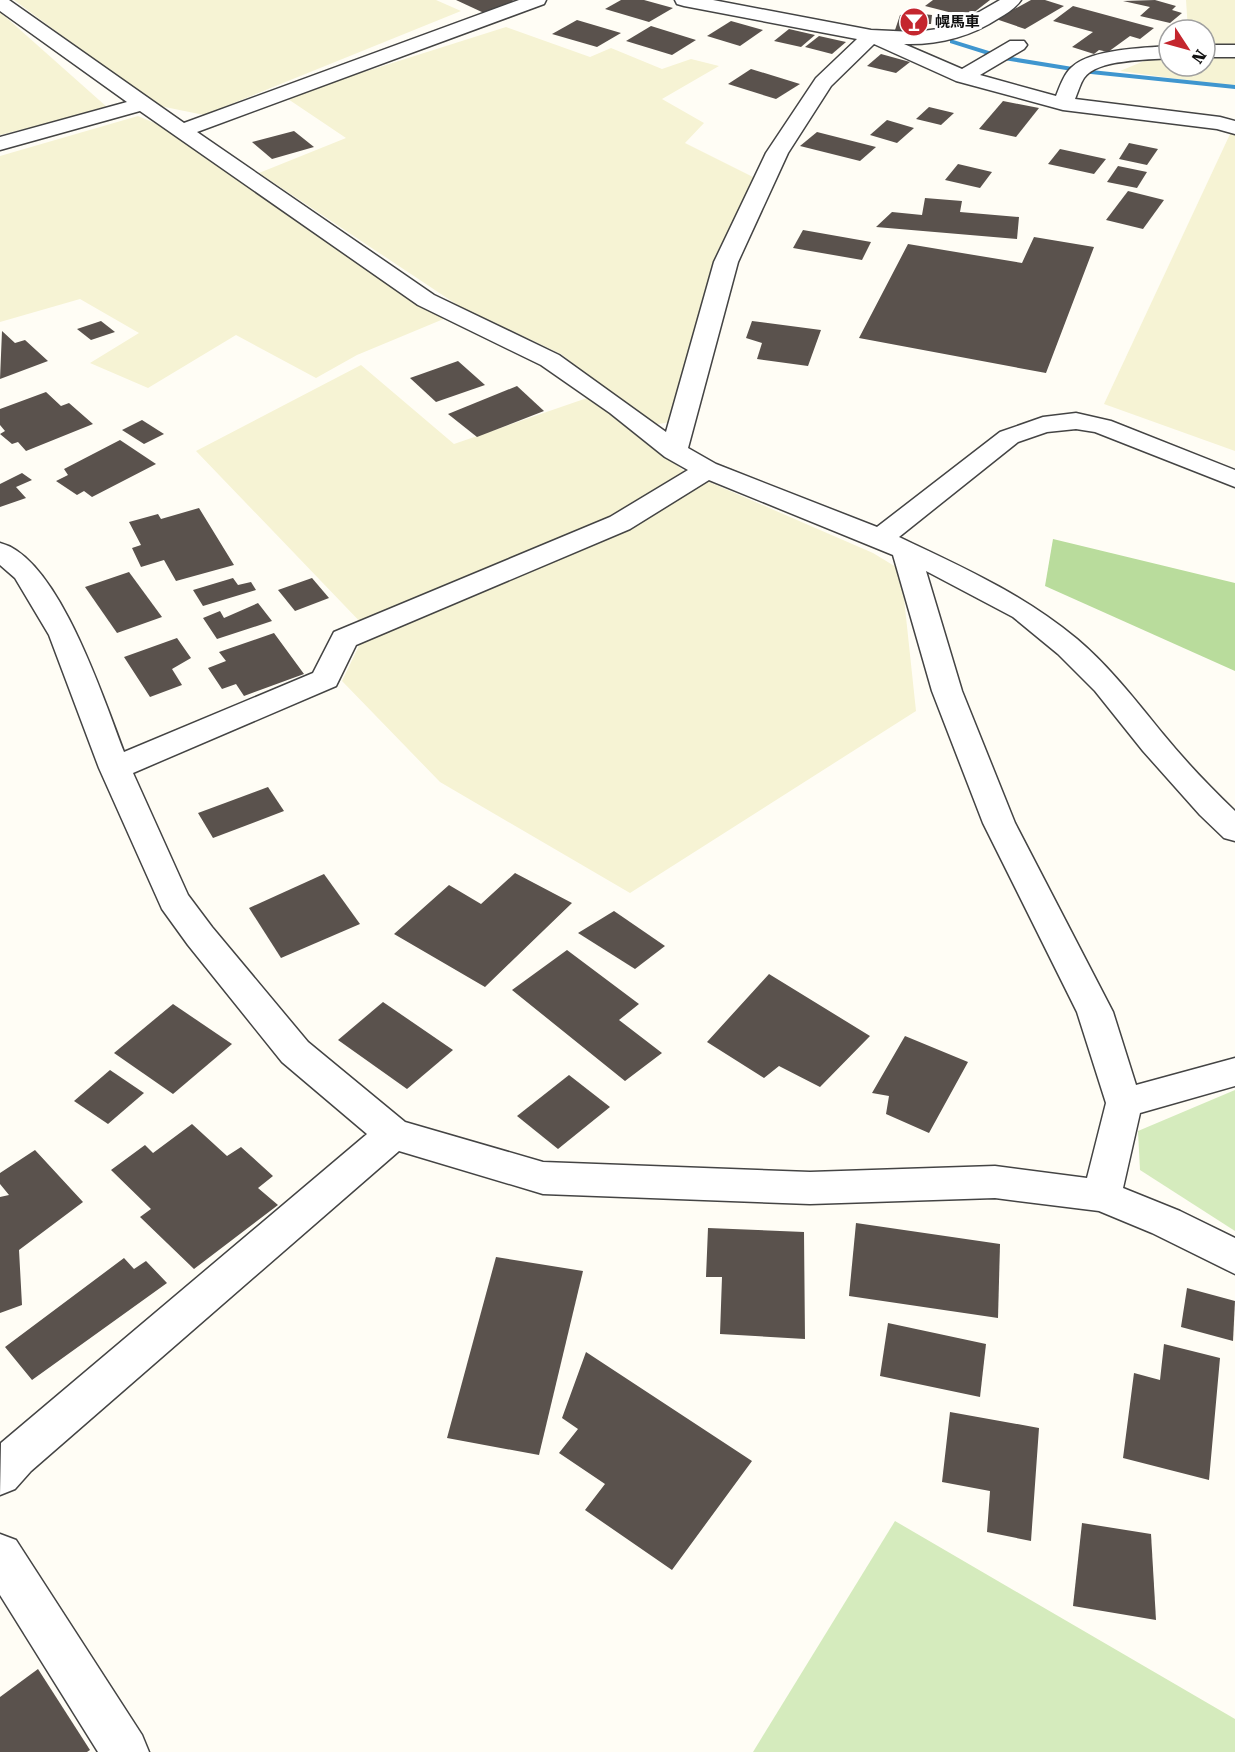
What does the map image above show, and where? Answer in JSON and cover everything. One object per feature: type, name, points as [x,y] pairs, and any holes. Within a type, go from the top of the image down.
[{"type":"street","points":[[183,130],[537,0]]},
{"type":"street","points":[[684,0],[871,36],[924,38],[944,36],[958,31],[1012,0]]},
{"type":"street","points":[[757,14],[773,0]]},
{"type":"street","points":[[0,2],[426,300],[550,360],[619,408],[674,451],[707,470],[893,545],[977,585],[1023,611],[1068,647],[1106,684],[1161,752],[1235,830]]},
{"type":"street","points":[[674,451],[726,262],[777,153],[823,82],[871,36]]},
{"type":"street","points":[[871,36],[963,76],[1063,104],[1220,123],[1235,128]]},
{"type":"street","points":[[963,76],[1017,45]]},
{"type":"street","points":[[1217,51],[1235,51]]},
{"type":"street","points":[[1063,104],[1077,72],[1084,66],[1111,59],[1157,53]]},
{"type":"street","points":[[0,144],[143,104]]},
{"type":"street","points":[[893,545],[1009,437],[1043,425],[1076,421],[1102,426],[1235,479]]},
{"type":"street","points":[[114,768],[325,679],[344,639],[620,523],[707,470]]},
{"type":"street","points":[[893,545],[999,823],[1095,1012],[1124,1103],[1102,1196]]},
{"type":"street","points":[[0,551],[26,573],[64,635],[114,768],[174,900],[200,936],[295,1052],[393,1134],[543,1178],[810,1188],[994,1182],[1102,1196],[1167,1222],[1235,1257]]},
{"type":"street","points":[[1124,1103],[1235,1072]]},
{"type":"street","points":[[0,1475],[16,1457],[393,1134]]},
{"type":"street","points":[[0,1555],[125,1752]]},
{"type":"shaded area","points":[[14,0],[436,0],[461,11],[204,115],[155,105]]},
{"type":"shaded area","points":[[1186,0],[1235,0],[1235,45],[1217,46],[1217,18],[1187,18]]},
{"type":"shaded area","points":[[0,12],[108,108],[0,135]]},
{"type":"shaded area","points":[[506,27],[590,57],[611,48],[662,69],[691,59],[719,66],[662,99],[704,123],[685,143],[753,177],[714,280],[672,422],[651,425],[561,354],[459,306],[259,173],[346,138],[285,97]]},
{"type":"shaded area","points":[[1217,55],[1235,55],[1235,87],[1170,78],[1217,78]]},
{"type":"shaded area","points":[[1157,58],[1157,76],[1120,71],[1149,59]]},
{"type":"shaded area","points":[[138,116],[178,133],[446,318],[357,355],[316,378],[236,335],[148,388],[90,363],[139,333],[80,299],[0,322],[0,156]]},
{"type":"shaded area","points":[[1231,132],[1235,134],[1235,451],[1104,404]]},
{"type":"shaded area","points":[[361,365],[454,444],[590,397],[684,471],[873,553],[901,570],[916,711],[630,893],[440,782],[342,681],[367,629],[196,451]]},
{"type":"green space","points":[[1053,539],[1235,583],[1235,671],[1045,586]]},
{"type":"green space","points":[[1235,1090],[1235,1231],[1140,1170],[1138,1131]]},
{"type":"green space","points":[[895,1521],[1235,1719],[1235,1752],[753,1752]]},
{"type":"building","points":[[456,0],[512,0],[515,1],[484,13]]},
{"type":"building","points":[[621,0],[644,0],[673,8],[649,22],[605,9]]},
{"type":"building","points":[[933,0],[990,0],[968,17],[925,6]]},
{"type":"building","points":[[1031,0],[1045,0],[1064,6],[1025,29],[996,19]]},
{"type":"building","points":[[1155,0],[1176,6],[1172,10],[1182,13],[1176,18],[1157,18],[1157,20],[1140,16],[1150,7],[1123,1]]},
{"type":"building","points":[[1073,6],[1154,28],[1140,39],[1130,36],[1108,52],[1099,50],[1094,54],[1072,47],[1093,32],[1053,21]]},
{"type":"building","points":[[913,13],[932,15],[931,24],[924,24],[921,31],[895,30],[900,15]]},
{"type":"building","points":[[577,20],[621,33],[597,47],[552,34]]},
{"type":"building","points":[[731,21],[763,30],[740,46],[707,36]]},
{"type":"building","points":[[651,26],[696,40],[672,55],[626,41]]},
{"type":"building","points":[[789,29],[815,35],[801,47],[774,41]]},
{"type":"building","points":[[819,36],[846,42],[832,54],[805,47]]},
{"type":"building","points":[[881,54],[910,62],[896,73],[867,66]]},
{"type":"building","points":[[751,69],[800,84],[776,99],[728,84]]},
{"type":"building","points":[[1003,101],[1039,108],[1016,137],[979,129]]},
{"type":"building","points":[[929,107],[954,113],[941,125],[916,119]]},
{"type":"building","points":[[887,120],[914,128],[897,143],[870,135]]},
{"type":"building","points":[[294,131],[314,147],[272,159],[252,142]]},
{"type":"building","points":[[817,132],[876,147],[860,161],[800,146]]},
{"type":"building","points":[[1129,143],[1158,149],[1147,165],[1119,159]]},
{"type":"building","points":[[1060,149],[1106,159],[1094,174],[1048,164]]},
{"type":"building","points":[[958,164],[992,172],[980,188],[945,180]]},
{"type":"building","points":[[1118,166],[1147,172],[1137,188],[1107,182]]},
{"type":"building","points":[[1128,191],[1164,200],[1143,229],[1106,220]]},
{"type":"building","points":[[925,198],[962,201],[960,212],[1019,217],[1017,239],[876,227],[892,212],[922,215]]},
{"type":"building","points":[[803,230],[871,242],[862,260],[793,248]]},
{"type":"building","points":[[1034,237],[1094,247],[1046,373],[859,338],[908,244],[1022,263]]},
{"type":"building","points":[[101,321],[115,332],[91,340],[77,329]]},
{"type":"building","points":[[752,321],[821,330],[808,366],[757,359],[762,343],[746,338]]},
{"type":"building","points":[[2,331],[15,343],[25,340],[48,361],[0,379]]},
{"type":"building","points":[[458,361],[485,385],[436,402],[410,378]]},
{"type":"building","points":[[517,386],[544,411],[477,437],[448,414]]},
{"type":"building","points":[[46,392],[61,406],[69,403],[93,424],[26,451],[18,442],[12,444],[0,434],[5,431],[0,425],[0,409]]},
{"type":"building","points":[[142,420],[164,434],[144,444],[122,430]]},
{"type":"building","points":[[120,440],[156,464],[92,497],[84,491],[77,495],[56,481],[68,475],[64,469]]},
{"type":"building","points":[[22,473],[32,480],[16,487],[26,498],[0,507],[0,484]]},
{"type":"building","points":[[199,508],[234,565],[176,581],[164,560],[141,567],[132,548],[141,545],[129,522],[158,514],[161,519]]},
{"type":"building","points":[[129,572],[162,617],[117,633],[85,587]]},
{"type":"building","points":[[233,578],[238,585],[251,582],[256,590],[203,606],[193,590]]},
{"type":"building","points":[[312,578],[329,598],[295,611],[278,590]]},
{"type":"building","points":[[258,603],[272,621],[217,639],[203,618],[220,611],[224,618]]},
{"type":"building","points":[[274,633],[304,674],[244,696],[236,684],[222,689],[208,668],[226,661],[219,652]]},
{"type":"building","points":[[177,638],[191,658],[172,669],[182,685],[150,697],[124,657]]},
{"type":"building","points":[[268,787],[284,811],[213,838],[198,813]]},
{"type":"building","points":[[515,873],[572,903],[485,987],[394,934],[449,885],[481,904]]},
{"type":"building","points":[[324,874],[360,924],[281,958],[249,908]]},
{"type":"building","points":[[614,911],[665,946],[635,969],[578,933]]},
{"type":"building","points":[[567,950],[639,1004],[619,1020],[662,1053],[625,1081],[512,990]]},
{"type":"building","points":[[769,974],[870,1036],[820,1087],[779,1066],[764,1078],[707,1042]]},
{"type":"building","points":[[383,1002],[453,1050],[407,1089],[338,1040]]},
{"type":"building","points":[[173,1004],[232,1044],[173,1094],[114,1053]]},
{"type":"building","points":[[905,1036],[968,1062],[929,1133],[886,1114],[889,1096],[872,1093]]},
{"type":"building","points":[[110,1070],[144,1093],[108,1124],[74,1101]]},
{"type":"building","points":[[569,1075],[610,1107],[558,1149],[517,1116]]},
{"type":"building","points":[[192,1124],[227,1156],[241,1147],[273,1176],[258,1188],[278,1205],[194,1269],[140,1217],[151,1209],[111,1170],[145,1145],[153,1153]]},
{"type":"building","points":[[35,1150],[83,1202],[19,1250],[22,1305],[0,1313],[0,1197],[9,1195],[0,1184],[0,1173]]},
{"type":"building","points":[[856,1223],[1000,1244],[998,1318],[849,1296]]},
{"type":"building","points":[[708,1228],[804,1232],[805,1339],[720,1334],[722,1277],[706,1277]]},
{"type":"building","points":[[496,1257],[583,1271],[539,1455],[447,1438]]},
{"type":"building","points":[[124,1258],[134,1269],[146,1261],[167,1283],[32,1380],[5,1347]]},
{"type":"building","points":[[1187,1288],[1235,1301],[1233,1341],[1181,1327]]},
{"type":"building","points":[[888,1323],[986,1344],[980,1397],[880,1376]]},
{"type":"building","points":[[1164,1344],[1220,1358],[1209,1480],[1123,1458],[1134,1373],[1160,1380]]},
{"type":"building","points":[[586,1352],[752,1461],[672,1570],[585,1510],[605,1484],[559,1453],[578,1429],[562,1418]]},
{"type":"building","points":[[950,1412],[1039,1428],[1031,1541],[987,1532],[990,1491],[942,1482]]},
{"type":"building","points":[[1082,1523],[1151,1534],[1156,1620],[1073,1606]]},
{"type":"building","points":[[38,1669],[90,1750],[87,1752],[0,1752],[0,1697]]},
{"type":"waterway","points":[[953,41],[1004,58],[1091,72],[1235,87]]},
{"type":"place","name":"幌馬車","points":[[914,22]]}]
